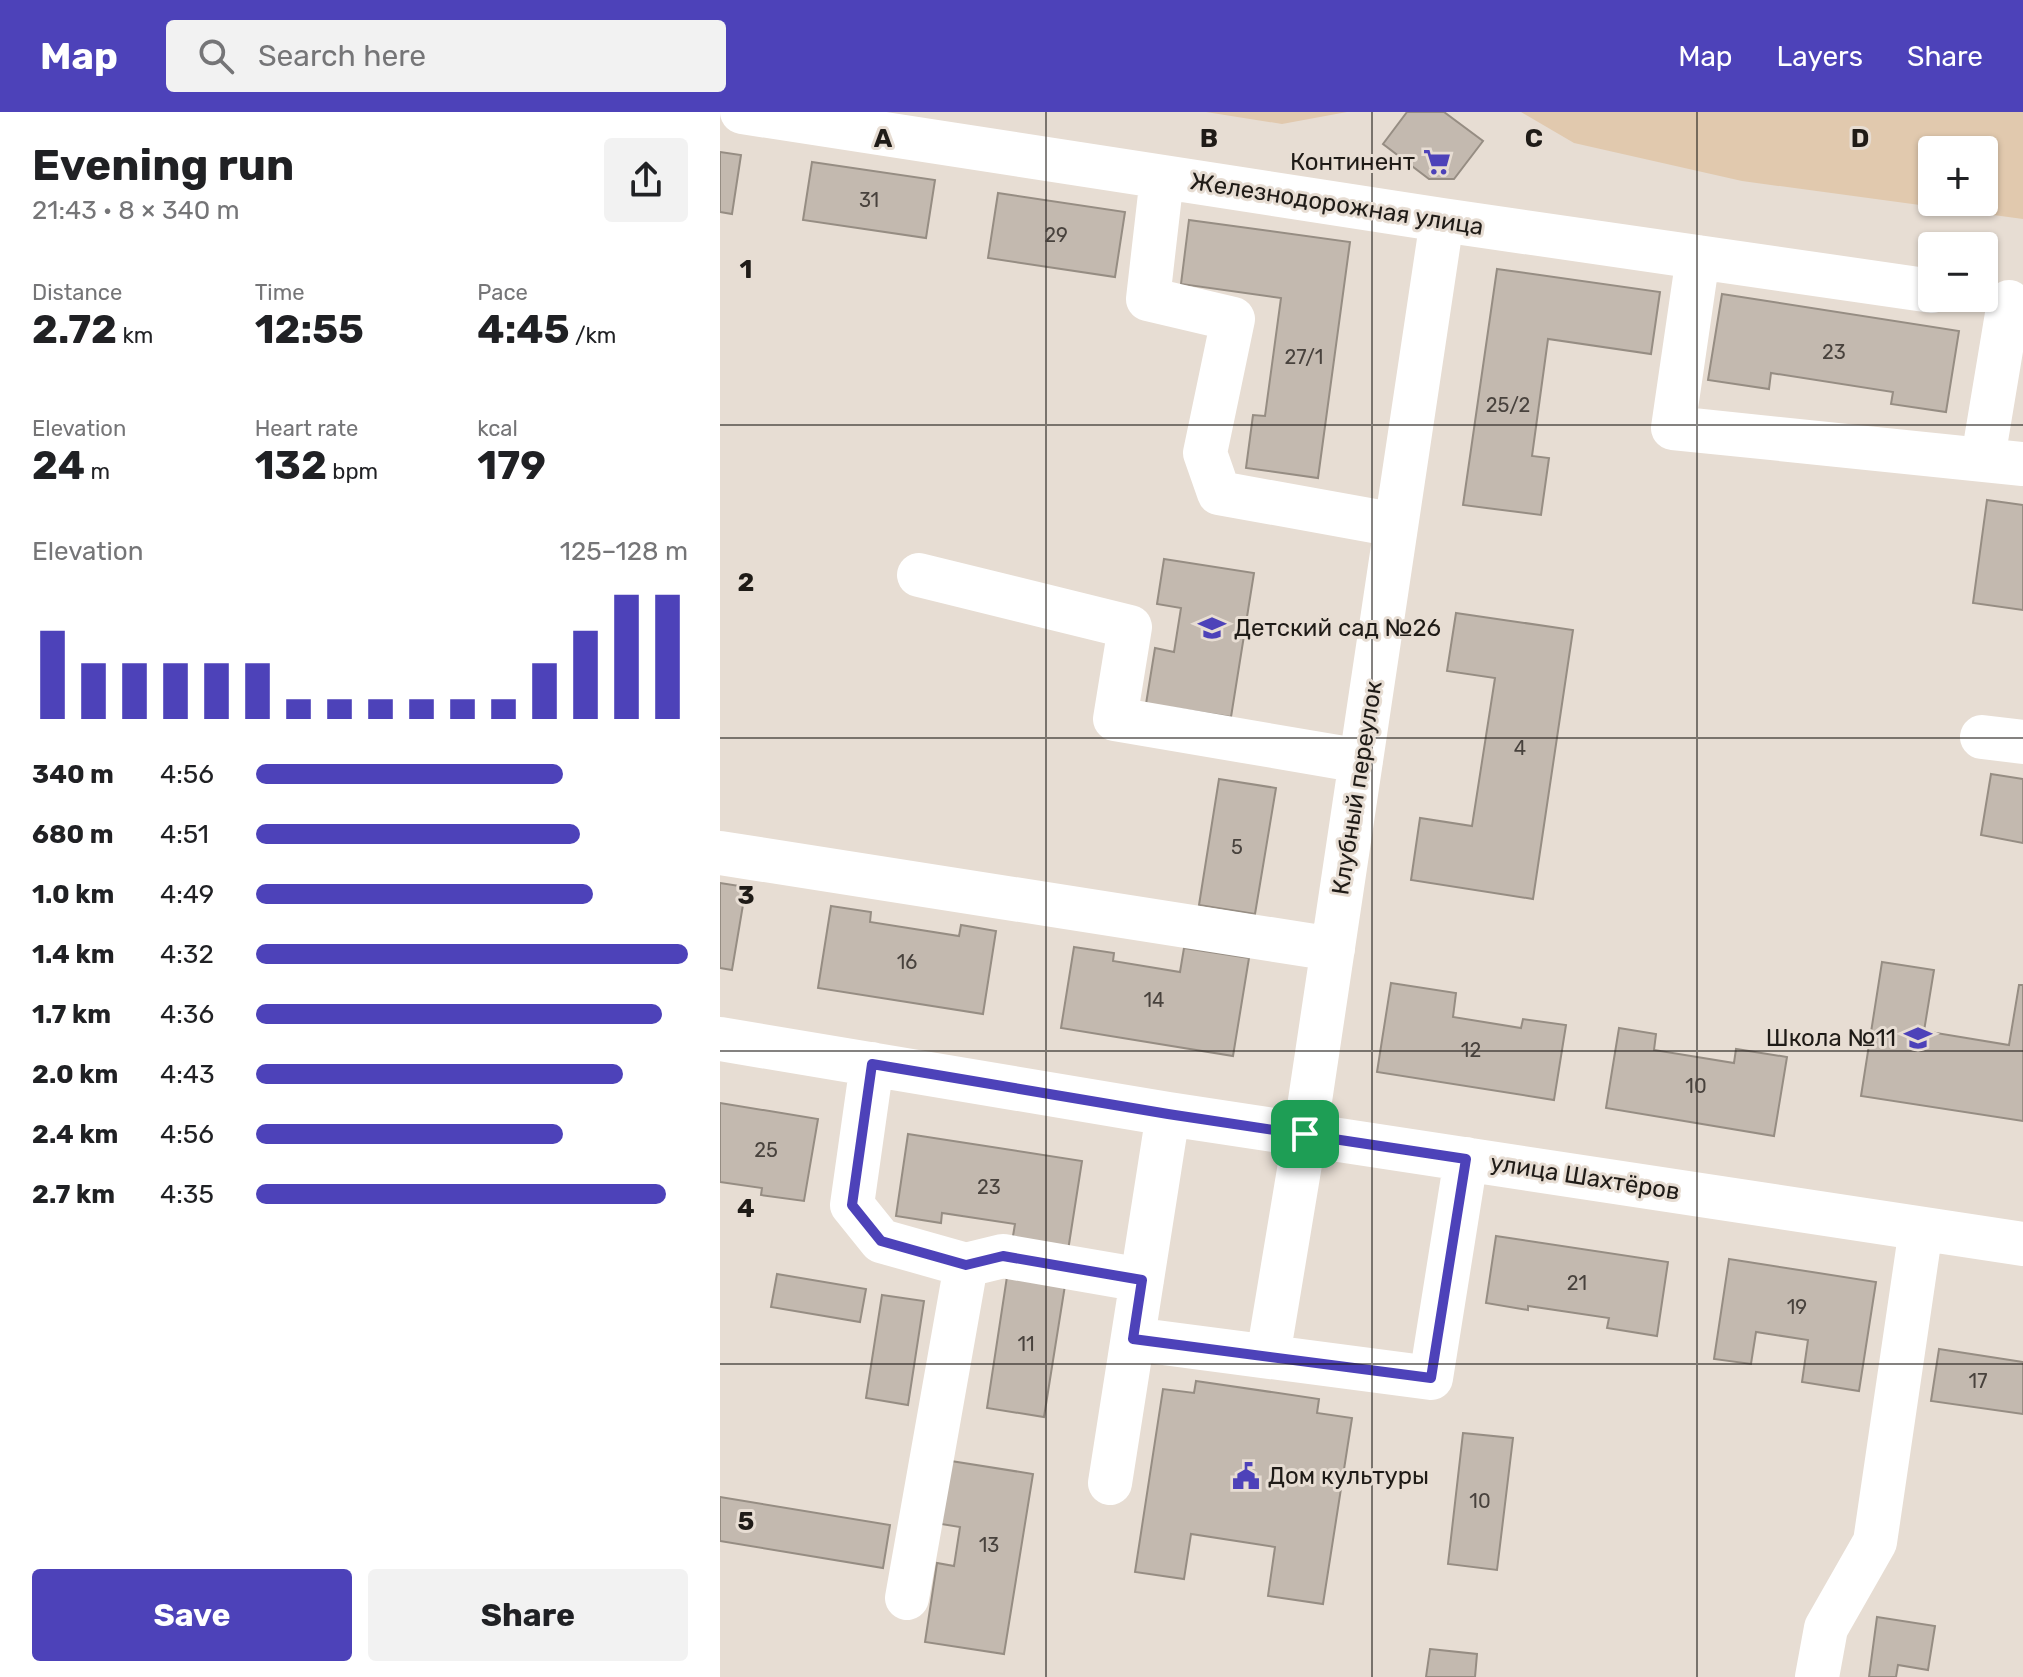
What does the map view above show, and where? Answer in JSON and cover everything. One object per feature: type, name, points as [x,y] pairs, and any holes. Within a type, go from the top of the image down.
[{"type":"street","name":"Железнодорожная улица","points":[[742,112],[1442,220],[1918,289]]},
{"type":"street","points":[[1162,177],[1148,299],[1233,319],[1205,453],[1219,493],[1396,525]]},
{"type":"street","name":"Клубный переулок","points":[[1268,1356],[1305,1134],[1442,220]]},
{"type":"street","points":[[1698,257],[1673,428],[2003,461],[2004,302]]},
{"type":"street","points":[[919,575],[1130,627],[1115,719],[1361,761]]},
{"type":"street","points":[[720,853],[1333,949]]},
{"type":"street","name":"улица Шахтёров","points":[[720,1039],[1168,1114],[2023,1244]]},
{"type":"street","points":[[872,1064],[852,1205],[881,1241],[966,1265],[1003,1256],[1142,1280]]},
{"type":"street","points":[[1110,1483],[1168,1114]]},
{"type":"street","points":[[1133,1339],[1431,1378],[1466,1159]]},
{"type":"street","points":[[1817,1677],[1826,1628],[1875,1542],[1921,1229]]},
{"type":"street","points":[[907,1598],[966,1265]]},
{"type":"shaded area","points":[[1206,112],[1347,112],[1282,124]]},
{"type":"shaded area","points":[[1521,112],[2023,112],[2023,219],[1998,216],[1998,136],[1918,136],[1918,205],[1742,181],[1574,143]]},
{"type":"building","name":"Континент","points":[[1407,112],[1444,112],[1483,141],[1454,179],[1429,179],[1383,144]]},
{"type":"building","points":[[720,152],[741,155],[732,214],[720,212]]},
{"type":"building","points":[[812,162],[935,180],[926,238],[803,220]]},
{"type":"building","points":[[998,193],[1125,212],[1115,277],[988,258]]},
{"type":"building","points":[[1189,220],[1350,242],[1318,478],[1246,468],[1253,415],[1265,416],[1281,298],[1181,284]]},
{"type":"building","points":[[1497,269],[1660,292],[1651,354],[1548,339],[1532,456],[1549,458],[1541,515],[1463,505]]},
{"type":"building","points":[[1722,294],[1959,331],[1946,412],[1891,404],[1893,392],[1771,373],[1769,389],[1708,380]]},
{"type":"building","points":[[1987,500],[2023,505],[2023,610],[1973,603]]},
{"type":"building","name":"Детский сад №26","points":[[1164,559],[1254,573],[1231,717],[1146,704],[1155,648],[1174,652],[1181,608],[1157,604]]},
{"type":"building","points":[[1456,613],[1573,630],[1533,899],[1411,880],[1420,818],[1472,826],[1495,678],[1447,671]]},
{"type":"building","points":[[1991,774],[2023,779],[2023,843],[1981,835]]},
{"type":"building","points":[[1219,779],[1276,788],[1255,914],[1199,905]]},
{"type":"building","points":[[720,883],[746,887],[732,970],[720,968]]},
{"type":"building","points":[[831,906],[871,912],[870,922],[959,936],[961,925],[996,931],[983,1014],[818,988]]},
{"type":"building","points":[[1074,947],[1114,953],[1113,961],[1180,972],[1184,948],[1249,958],[1233,1056],[1061,1028]]},
{"type":"building","name":"Школа №11","points":[[1882,962],[1934,970],[1924,1031],[2009,1045],[2019,985],[2023,985],[2023,1121],[1861,1096]]},
{"type":"building","points":[[1391,983],[1456,993],[1453,1017],[1521,1028],[1523,1019],[1566,1025],[1554,1100],[1377,1072]]},
{"type":"building","points":[[1619,1028],[1656,1034],[1654,1050],[1734,1063],[1736,1049],[1787,1057],[1774,1136],[1606,1108]]},
{"type":"building","points":[[720,1103],[818,1119],[804,1201],[761,1195],[762,1188],[720,1182]]},
{"type":"building","points":[[908,1134],[1082,1161],[1067,1257],[1011,1248],[1015,1224],[942,1213],[941,1223],[896,1216]]},
{"type":"building","points":[[1496,1236],[1668,1262],[1657,1336],[1607,1328],[1609,1318],[1486,1303]]},
{"type":"building","points":[[1729,1259],[1876,1282],[1859,1391],[1802,1382],[1808,1340],[1756,1332],[1751,1364],[1714,1359]]},
{"type":"building","points":[[1008,1270],[1066,1279],[1044,1417],[987,1408]]},
{"type":"building","points":[[777,1274],[866,1289],[860,1322],[771,1307]]},
{"type":"building","points":[[882,1295],[924,1301],[908,1405],[866,1398]]},
{"type":"building","points":[[1939,1349],[2023,1362],[2023,1414],[1931,1401]]},
{"type":"building","name":"Дом культуры","points":[[1196,1381],[1319,1399],[1317,1413],[1352,1418],[1323,1604],[1268,1596],[1275,1547],[1191,1534],[1184,1579],[1135,1572],[1163,1389],[1194,1393]]},
{"type":"building","points":[[1463,1433],[1513,1438],[1497,1570],[1448,1564]]},
{"type":"building","points":[[951,1461],[1033,1474],[1004,1654],[925,1642],[937,1563],[954,1566],[960,1527],[941,1524]]},
{"type":"building","points":[[720,1497],[890,1525],[883,1568],[720,1541]]},
{"type":"building","points":[[1877,1617],[1935,1626],[1928,1670],[1898,1665],[1896,1677],[1869,1677]]},
{"type":"building","points":[[1430,1649],[1477,1654],[1475,1677],[1426,1677]]},
{"type":"place","name":"Континент","points":[[1437,162]]},
{"type":"place","name":"Детский сад №26","points":[[1212,628]]},
{"type":"place","name":"Школа №11","points":[[1918,1038]]},
{"type":"place","name":"Дом культуры","points":[[1246,1476]]},
{"type":"route","points":[[872,1064],[1305,1134],[1466,1159],[1431,1378],[1133,1339],[1142,1280],[1003,1256],[966,1265],[881,1241],[852,1205],[872,1064]]}]
